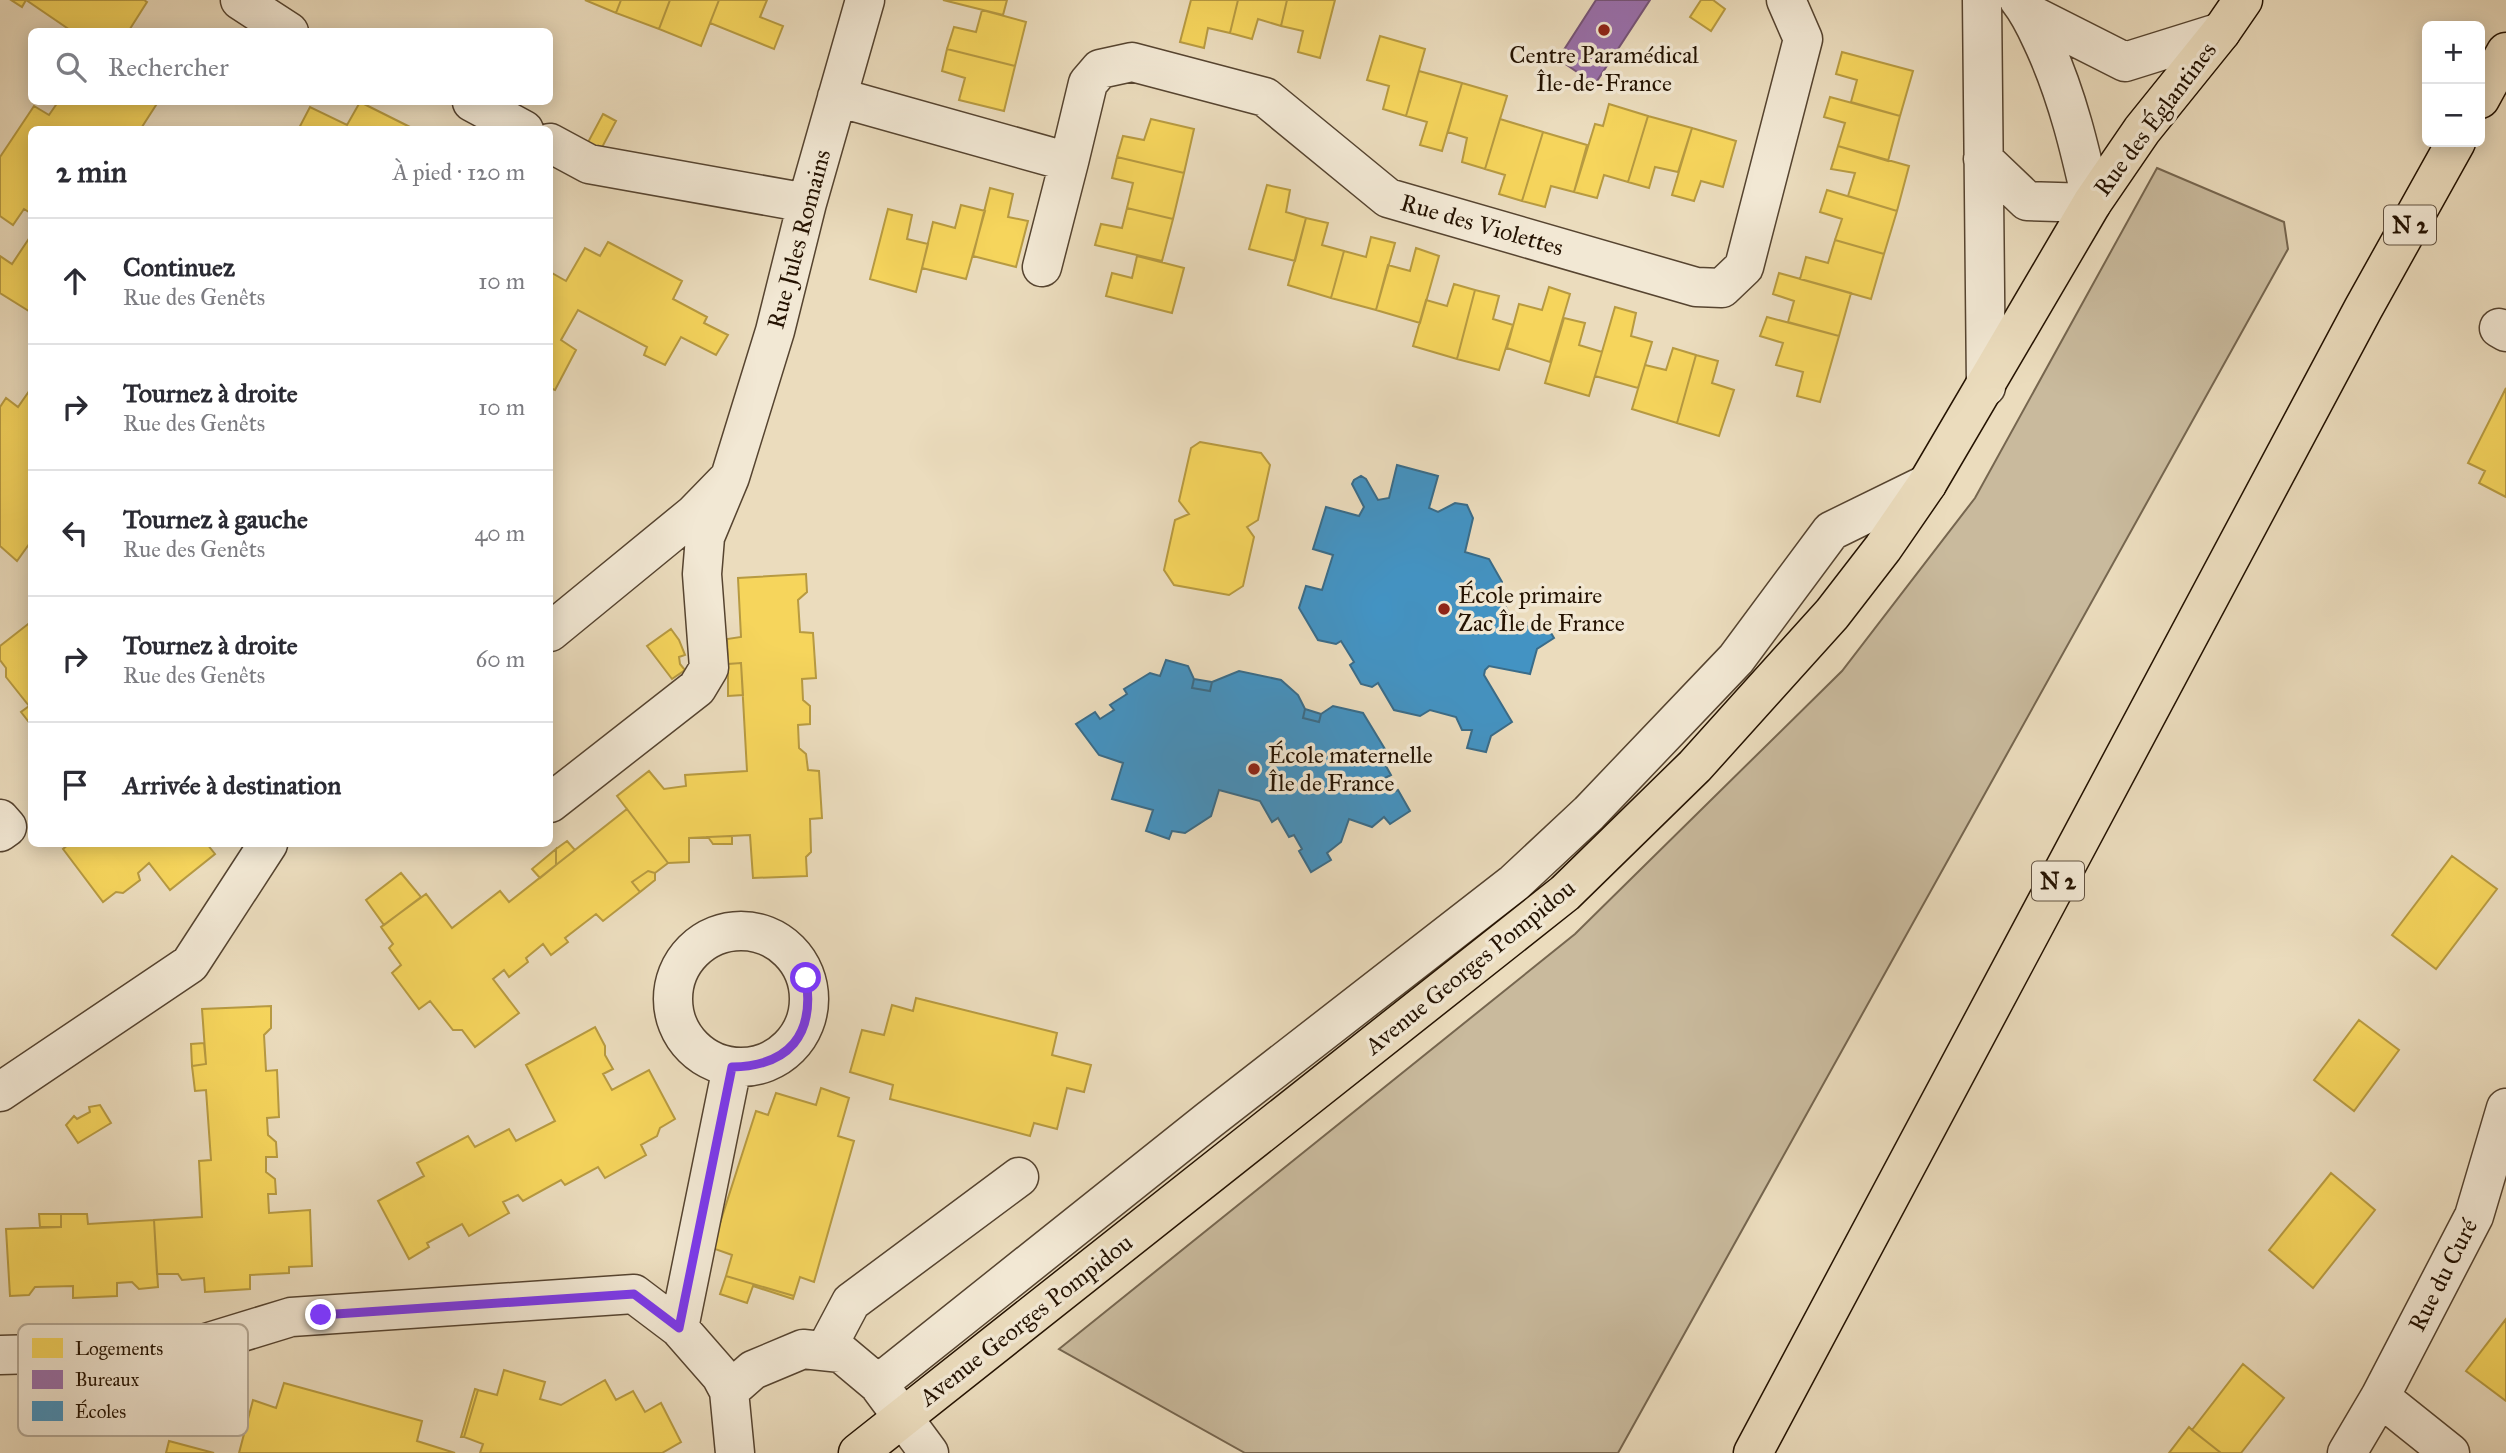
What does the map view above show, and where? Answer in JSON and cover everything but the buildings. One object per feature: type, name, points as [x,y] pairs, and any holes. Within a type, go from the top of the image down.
[{"type":"main road","name":"Rue des Églantines","points":[[2092,203],[2142,130],[2237,8]]},
{"type":"main road","points":[[2485,90],[2506,52]]},
{"type":"main road","name":"N 2","points":[[1753,1453],[2363,309],[2453,147]]},
{"type":"main road","name":"Avenue Georges Pompidou","points":[[858,1453],[1565,893],[1695,766],[1832,614],[1927,484],[2092,203]]},
{"type":"street","points":[[240,0],[283,28]]},
{"type":"street","name":"Rue Jules Romains","points":[[553,801],[697,688],[709,668],[702,574],[705,537],[730,477],[775,331],[807,203],[864,0]]},
{"type":"street","name":"Rue des Violettes","points":[[1042,267],[1088,83],[1100,69],[1132,62],[1265,97],[1388,198],[1696,287],[1722,288],[1744,267],[1803,39],[1786,0]]},
{"type":"street","points":[[1982,0],[1986,387]]},
{"type":"street","points":[[1983,159],[2027,201],[2092,203],[2075,128],[2060,80],[2024,7]]},
{"type":"street","points":[[2024,7],[2125,62],[2237,8]]},
{"type":"street","points":[[837,97],[1069,162]]},
{"type":"street","points":[[478,105],[517,126]]},
{"type":"street","points":[[553,145],[589,164],[807,203]]},
{"type":"street","points":[[553,630],[694,514],[730,477]]},
{"type":"street","points":[[878,1384],[1220,1111],[1514,883],[1589,813],[1736,659],[1831,531],[1927,484]]},
{"type":"street","points":[[648,552],[702,574]]},
{"type":"street","points":[[0,818],[6,827],[0,832]]},
{"type":"street","points":[[0,1092],[190,964],[266,847]]},
{"type":"street","points":[[679,1328],[732,1067]]},
{"type":"street","name":"Rue du Curé","points":[[2347,1453],[2474,1216],[2506,1108]]},
{"type":"street","points":[[825,1351],[851,1302],[1019,1177]]},
{"type":"street","points":[[248,1330],[291,1317],[634,1294],[679,1328],[721,1376],[729,1391],[735,1453]]},
{"type":"street","points":[[729,1391],[754,1370],[803,1349],[841,1353],[878,1384],[929,1453]]},
{"type":"street","points":[[0,1355],[18,1355]]},
{"type":"street","points":[[2379,1397],[2450,1453]]},
{"type":"shaded area","points":[[2157,168],[2284,222],[2288,249],[1618,1453],[1245,1453],[1059,1349],[1575,934],[1842,671],[1975,498]]},
{"type":"place","name":"Centre Paramédical Île-de-France","points":[[1604,30]]},
{"type":"place","name":"École primaire Zac Île de France","points":[[1444,609]]},
{"type":"place","name":"École maternelle Île de France","points":[[1254,769]]},
{"type":"route","points":[[321,1315],[634,1294],[679,1328],[732,1067],[755,1067],[776,1058],[793,1043],[805,1023],[809,1000],[806,978]]}]
